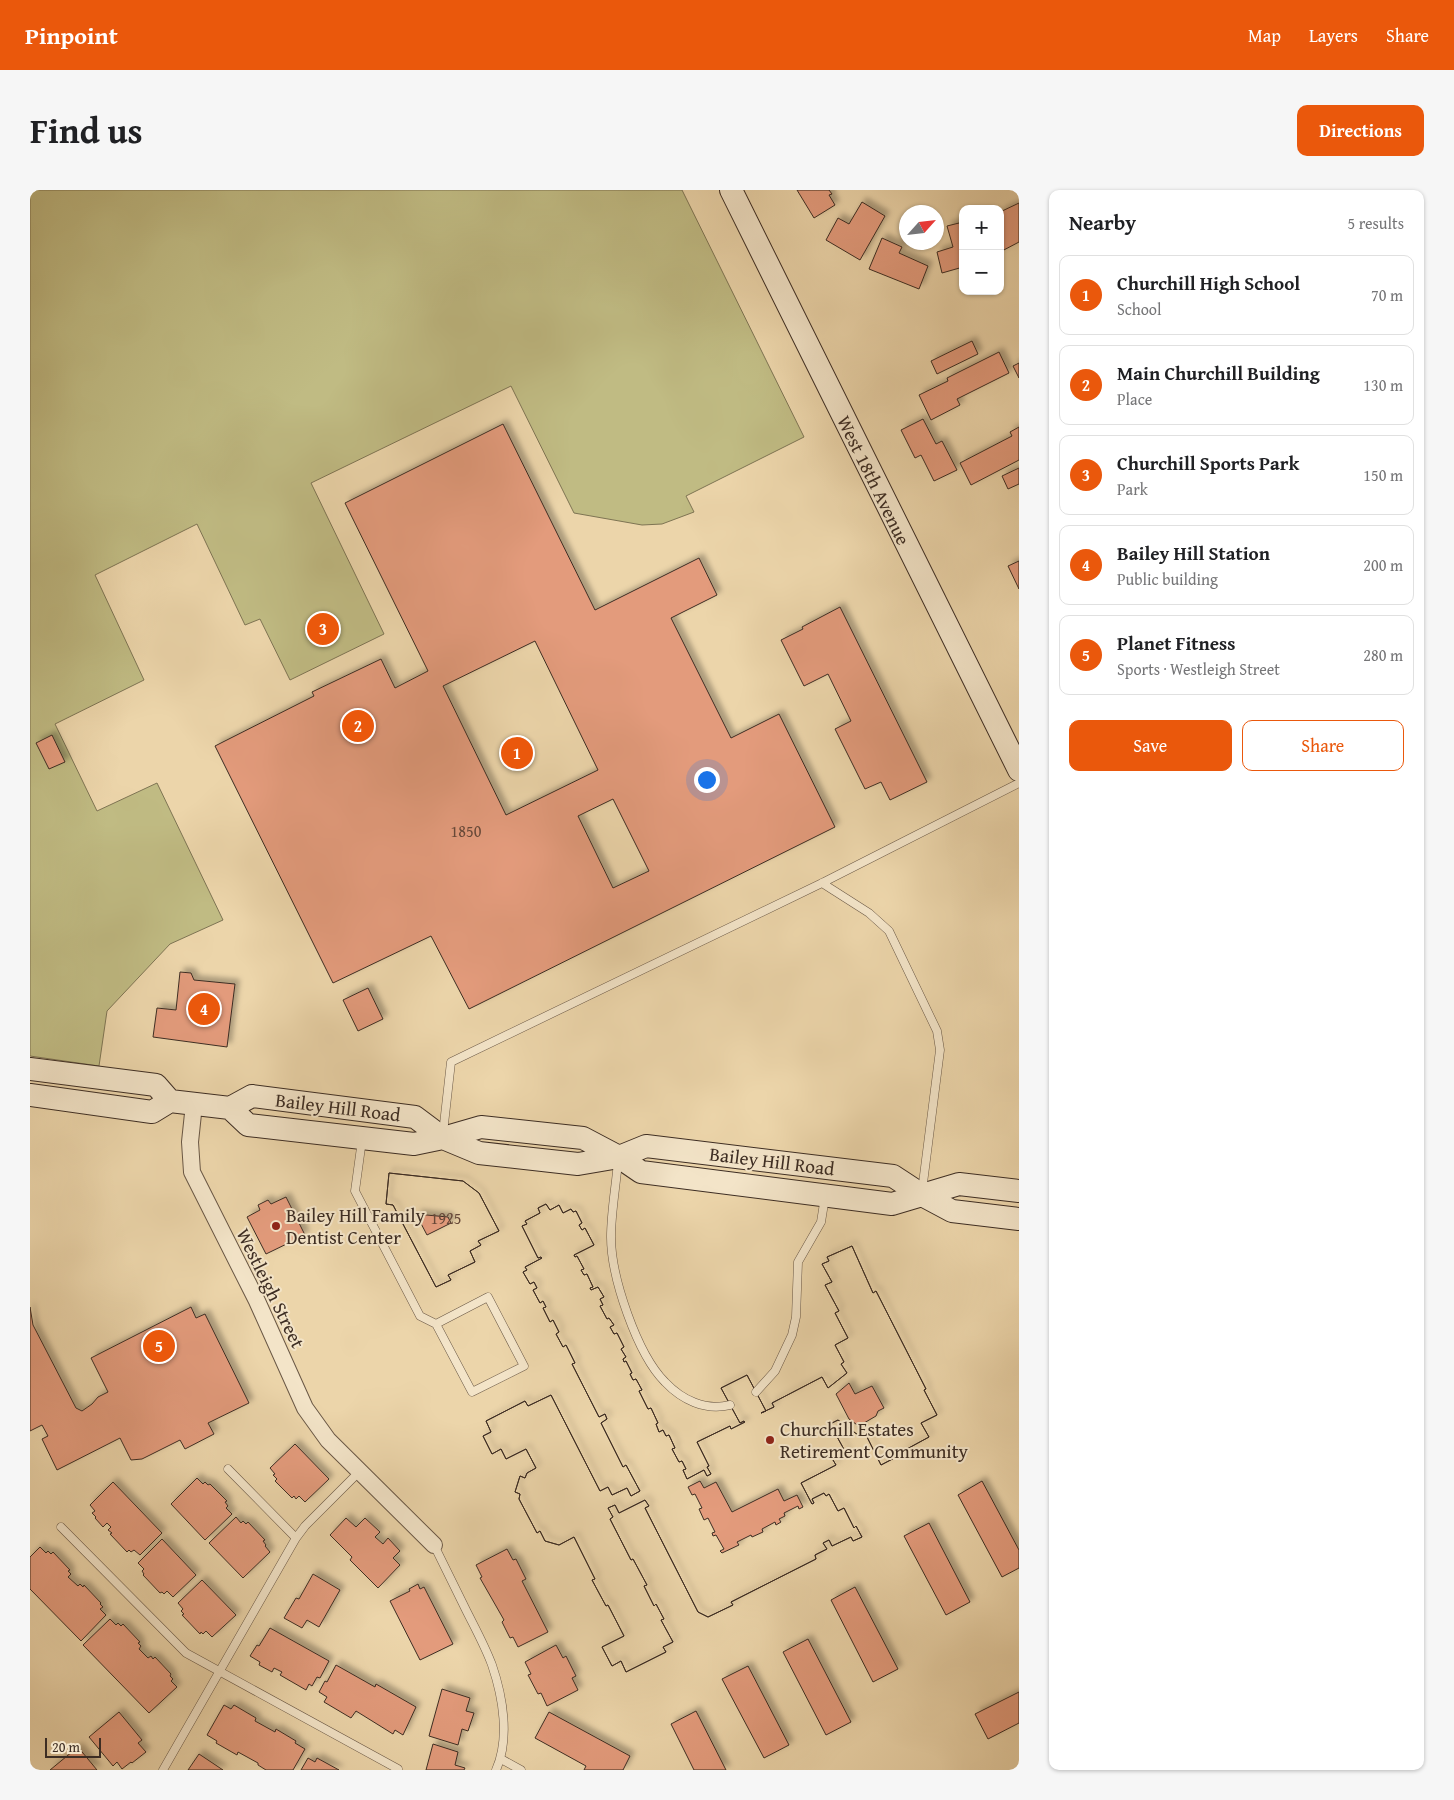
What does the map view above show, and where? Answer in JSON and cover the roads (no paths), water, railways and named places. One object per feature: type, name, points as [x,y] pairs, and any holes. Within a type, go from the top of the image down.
[{"type":"main road","name":"West 18th Avenue","points":[[731,190],[1019,770]]},
{"type":"main road","points":[[30,1069],[156,1085],[170,1101]]},
{"type":"main road","points":[[37,1094],[152,1112],[170,1101],[230,1108]]},
{"type":"main road","name":"Bailey Hill Road","points":[[443,1138],[415,1117],[252,1096],[230,1108],[248,1124],[414,1144],[443,1138],[481,1126],[583,1138],[619,1157],[641,1172],[892,1204],[959,1184],[1019,1190]]},
{"type":"main road","name":"Bailey Hill Road","points":[[619,1157],[646,1146],[893,1176],[952,1212],[1019,1219]]},
{"type":"street","name":"Westleigh Street","points":[[194,1104],[190,1142],[192,1172],[257,1301],[305,1408],[322,1434],[434,1545]]},
{"type":"lane","points":[[443,1138],[451,1062],[822,884],[1019,783]]},
{"type":"lane","points":[[822,884],[869,913],[889,931],[936,1031],[940,1050],[922,1195]]},
{"type":"lane","points":[[60,1081],[100,1086],[106,1079]]},
{"type":"lane","points":[[363,1138],[355,1191],[420,1316],[436,1324],[472,1392],[524,1366],[488,1297],[436,1324]]},
{"type":"lane","points":[[619,1157],[611,1238],[617,1277],[624,1304],[634,1330],[664,1382],[683,1398],[705,1406],[730,1405]]},
{"type":"lane","points":[[756,1392],[770,1378],[782,1358],[792,1335],[796,1317],[798,1262],[821,1222],[825,1195]]},
{"type":"lane","points":[[228,1469],[296,1538]]},
{"type":"lane","points":[[163,1770],[296,1538],[304,1526],[360,1472]]},
{"type":"lane","points":[[61,1527],[180,1649],[398,1769]]},
{"type":"lane","name":"Westleigh Street","points":[[434,1545],[492,1664],[503,1717],[503,1749],[496,1770]]},
{"type":"lane","points":[[501,1759],[521,1770]]},
{"type":"place","name":"Churchill Sports Park","points":[[323,629]]},
{"type":"place","name":"Main Churchill Building","points":[[358,726]]},
{"type":"place","name":"Churchill High School","points":[[517,753]]},
{"type":"place","name":"Bailey Hill Station","points":[[204,1009]]},
{"type":"place","name":"Bailey Hill Family Dentist Center","points":[[276,1226]]},
{"type":"place","name":"Planet Fitness","points":[[159,1346]]},
{"type":"place","name":"Churchill Estates Retirement Community","points":[[770,1440]]}]
